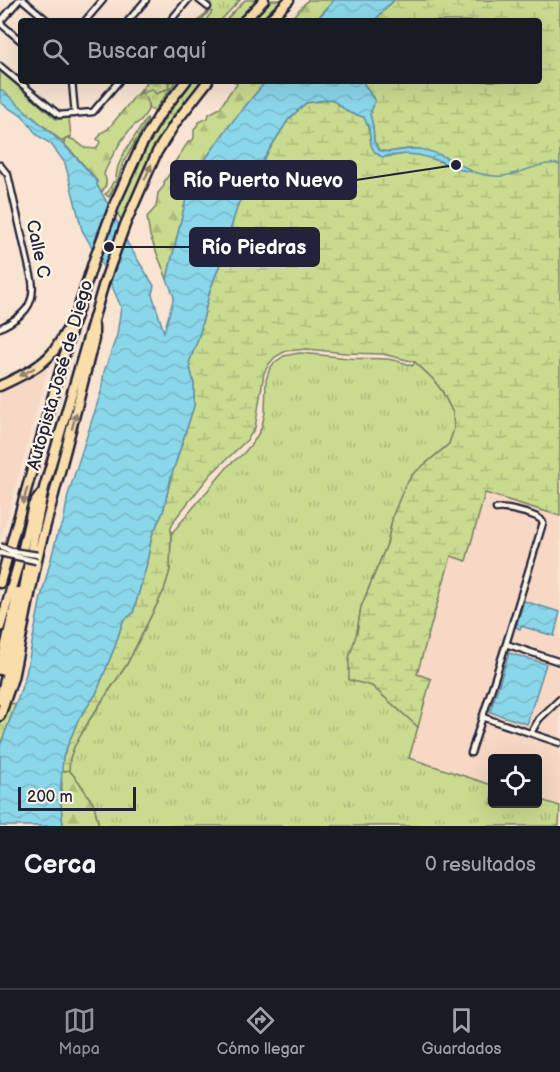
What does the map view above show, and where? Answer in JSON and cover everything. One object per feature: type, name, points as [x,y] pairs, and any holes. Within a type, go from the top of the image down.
[{"type":"highway","points":[[247,18],[264,0]]},
{"type":"highway","points":[[271,18],[289,0]]},
{"type":"highway","name":"Autopista José de Diego","points":[[0,583],[75,319],[115,202],[141,146],[160,114],[184,84]]},
{"type":"highway","name":"Autopista José de Diego","points":[[0,700],[13,648],[44,488],[104,283],[125,225],[157,152],[176,122],[206,84]]},
{"type":"highway","points":[[0,716],[13,678],[37,558],[94,339],[94,314]]},
{"type":"highway","points":[[0,386],[46,359],[57,347],[75,319]]},
{"type":"highway","points":[[0,627],[33,505],[44,488]]},
{"type":"highway","points":[[0,670],[24,566],[33,541]]},
{"type":"street","points":[[18,38],[0,23],[19,0]]},
{"type":"street","points":[[23,0],[44,18]]},
{"type":"street","points":[[88,18],[103,0]]},
{"type":"street","points":[[131,18],[146,0]]},
{"type":"street","points":[[173,18],[188,0]]},
{"type":"street","points":[[199,0],[208,7]]},
{"type":"street","points":[[0,66],[18,81]]},
{"type":"street","points":[[21,84],[57,115],[93,112],[116,84]]},
{"type":"street","points":[[72,84],[75,114]]},
{"type":"street","name":"Calle C","points":[[0,165],[8,175],[33,292],[30,303],[21,316],[0,328]]},
{"type":"street","points":[[471,753],[543,523],[540,519],[512,510],[495,509]]},
{"type":"street","points":[[0,546],[37,558]]},
{"type":"street","points":[[0,553],[37,558]]},
{"type":"street","points":[[506,644],[560,662]]},
{"type":"street","points":[[531,733],[539,718],[560,699]]},
{"type":"street","points":[[482,717],[560,743]]},
{"type":"shaded area","points":[[43,369],[48,369],[2,537],[0,536],[0,393]]},
{"type":"shaded area","points":[[485,493],[560,516],[560,806],[542,800],[542,754],[488,754],[488,784],[409,758],[431,679],[417,675],[451,556],[466,561]]},
{"type":"green space","points":[[213,0],[240,0],[223,18],[207,18],[212,12],[209,11],[201,18],[208,11],[208,6]]},
{"type":"green space","points":[[245,0],[257,0],[239,18],[228,18]]},
{"type":"green space","points":[[272,0],[283,0],[265,18],[254,18]]},
{"type":"green space","points":[[308,0],[334,0],[318,18],[292,18]]},
{"type":"green space","points":[[394,0],[560,0],[560,516],[485,493],[466,561],[451,556],[417,674],[431,679],[418,727],[372,686],[349,680],[349,658],[357,632],[361,607],[387,544],[393,515],[404,488],[412,475],[449,444],[454,429],[453,413],[442,391],[415,362],[383,354],[307,349],[286,351],[275,357],[264,373],[255,428],[247,440],[211,474],[175,519],[171,528],[170,570],[164,590],[127,664],[74,747],[69,770],[61,772],[63,757],[78,720],[96,694],[123,621],[133,613],[152,535],[163,512],[171,477],[194,406],[194,384],[189,363],[238,204],[288,120],[306,103],[331,99],[350,113],[364,117],[373,148],[379,155],[387,157],[420,155],[456,169],[434,154],[423,150],[408,149],[390,152],[379,150],[374,141],[370,114],[375,101],[364,84],[542,84],[542,18],[377,18]]},
{"type":"green space","points":[[0,71],[56,119],[69,118],[71,137],[63,142],[0,90]]},
{"type":"green space","points":[[146,84],[168,84],[169,88],[156,94],[152,89],[141,91]]},
{"type":"green space","points":[[168,84],[174,84],[154,111],[149,108],[144,94],[136,95],[142,88],[141,91],[145,92],[152,89],[160,92],[169,88]]},
{"type":"green space","points":[[191,84],[201,84],[177,114],[156,147],[122,221],[117,213],[131,177],[170,112]]},
{"type":"green space","points":[[237,84],[264,84],[207,157],[188,191],[167,279],[150,236],[147,217],[156,207],[158,193],[164,186],[176,160],[189,141],[194,138],[194,130],[199,122],[220,108]]},
{"type":"green space","points":[[141,93],[148,102],[148,110],[141,121],[125,135],[116,150],[105,171],[106,184],[101,193],[97,181],[64,144],[65,139],[74,140],[85,148],[96,149],[100,142],[97,139],[101,133],[108,129],[136,95]]},
{"type":"green space","points":[[147,118],[148,120],[123,163],[118,180],[109,197],[105,194],[115,182],[118,166],[125,151]]},
{"type":"green space","points":[[299,353],[387,359],[412,366],[415,362],[442,391],[453,413],[454,429],[449,444],[412,475],[393,515],[387,544],[361,607],[357,632],[372,686],[418,727],[409,758],[488,784],[488,808],[542,808],[542,800],[560,806],[559,826],[99,826],[94,805],[69,770],[74,747],[127,664],[164,590],[170,570],[171,534],[230,464],[254,441],[261,429],[265,413],[266,380],[270,368],[284,356]]},
{"type":"green space","points":[[8,703],[16,704],[0,746],[0,724]]},
{"type":"green space","points":[[69,770],[94,805],[99,826],[63,826],[60,797],[61,772]]},
{"type":"water","points":[[334,0],[394,0],[377,18],[319,18]]},
{"type":"water","points":[[264,84],[364,84],[375,101],[370,114],[374,141],[379,150],[388,152],[416,149],[431,152],[473,172],[456,169],[440,161],[418,155],[382,157],[374,151],[371,145],[369,129],[364,117],[350,113],[331,99],[306,103],[288,120],[238,204],[210,290],[199,336],[189,363],[194,384],[194,406],[171,477],[163,512],[152,535],[133,613],[123,621],[96,694],[78,720],[63,757],[60,797],[63,826],[0,826],[0,746],[26,674],[41,597],[58,532],[63,524],[68,495],[117,335],[121,307],[106,272],[82,230],[65,163],[51,144],[37,135],[22,115],[0,102],[0,89],[61,142],[97,182],[128,244],[154,286],[152,294],[164,332],[174,297],[167,279],[188,191],[207,157]]},
{"type":"water","points":[[524,601],[560,612],[554,636],[521,626],[520,629],[516,627]]},
{"type":"water","points":[[509,653],[546,664],[527,724],[490,712]]},
{"type":"waterway","points":[[474,172],[503,176],[545,164],[560,164]]},
{"type":"place","name":"Río Puerto Nuevo","points":[[456,165]]},
{"type":"place","name":"Río Piedras","points":[[109,247]]}]
